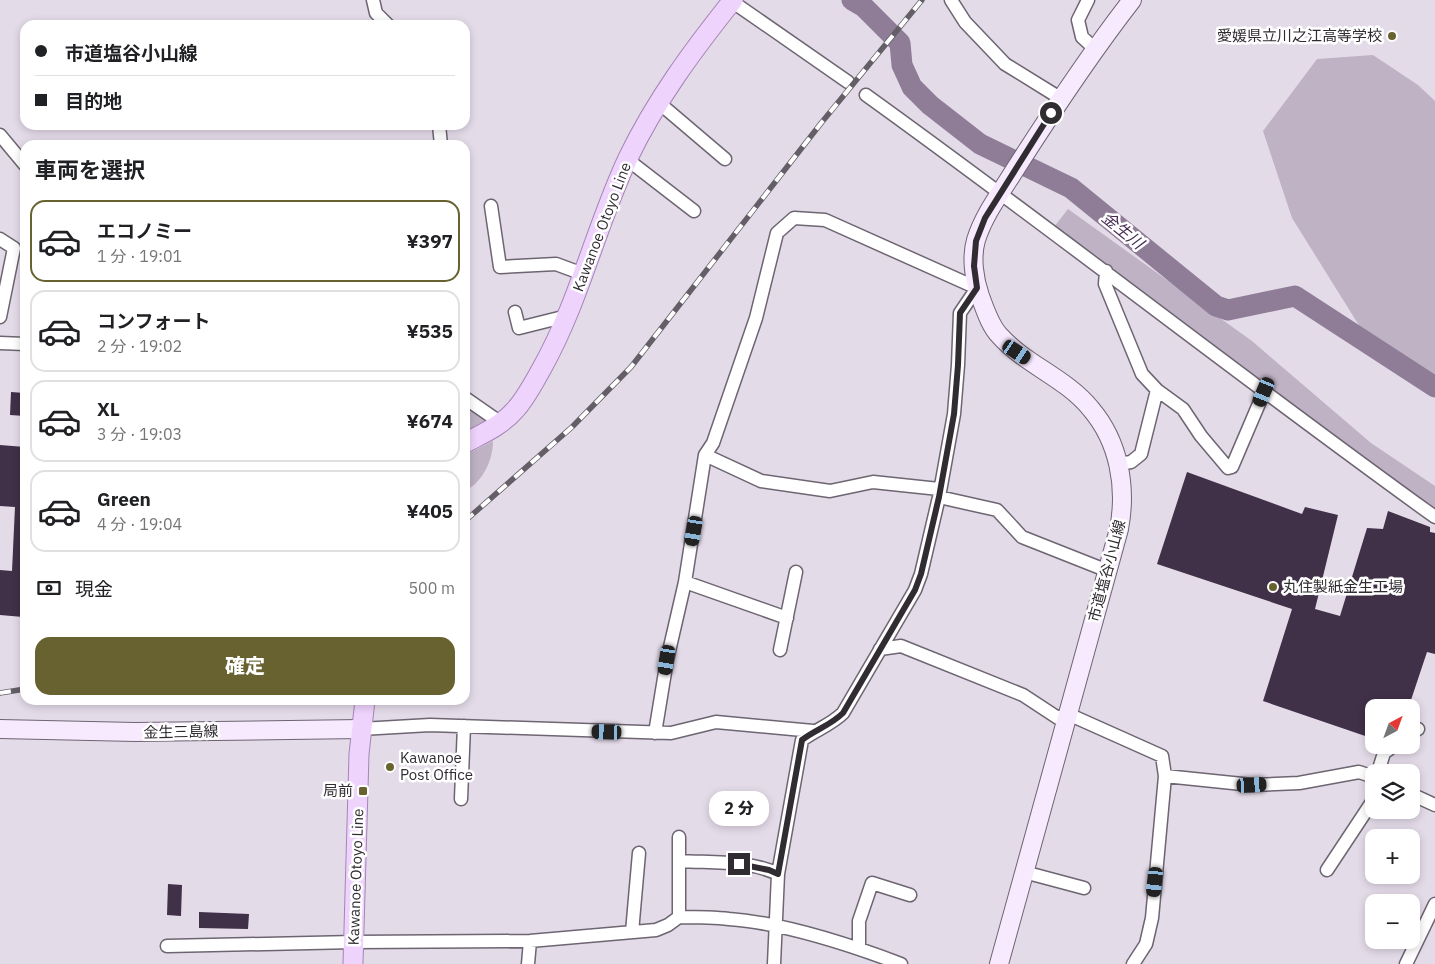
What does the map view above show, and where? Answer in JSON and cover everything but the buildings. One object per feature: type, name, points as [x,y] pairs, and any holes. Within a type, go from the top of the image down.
[{"type":"main road","name":"Kawanoe Otoyo Line","points":[[470,440],[501,423],[516,410],[528,392],[554,346],[628,160],[658,102],[671,81],[732,0]]},
{"type":"main road","name":"Kawanoe Otoyo Line","points":[[353,964],[364,705]]},
{"type":"street","points":[[372,0],[376,13],[383,20]]},
{"type":"street","points":[[732,0],[848,82]]},
{"type":"street","points":[[951,0],[964,22],[1005,64],[1060,98]]},
{"type":"street","points":[[1088,0],[1078,20],[1082,37],[1095,49]]},
{"type":"street","name":"市道塩谷小山線","points":[[999,964],[1108,571],[1123,510],[1118,464],[1114,447],[1104,427],[1091,408],[1072,390],[1017,352],[998,335],[977,288],[974,266],[976,241],[985,218],[1060,98],[1132,0]]},
{"type":"street","points":[[866,95],[1003,190],[1264,392],[1435,518]]},
{"type":"street","points":[[658,102],[725,159]]},
{"type":"street","points":[[0,135],[20,159]]},
{"type":"street","points":[[628,160],[694,211]]},
{"type":"street","points":[[491,206],[500,267],[556,264],[583,274]]},
{"type":"street","points":[[655,733],[667,660],[685,582],[705,455],[713,443],[756,318],[777,233],[794,218],[825,220],[977,288],[960,313],[954,414],[939,493],[918,582],[843,713],[834,722],[813,732],[802,740],[778,874],[774,964]]},
{"type":"street","points":[[0,239],[19,245],[0,317]]},
{"type":"street","points":[[1106,271],[1105,284],[1142,374],[1157,390],[1183,409],[1228,468],[1232,467],[1264,392]]},
{"type":"street","points":[[515,312],[518,328],[567,316]]},
{"type":"street","points":[[0,343],[20,344]]},
{"type":"street","points":[[1118,464],[1131,462],[1141,454],[1157,390]]},
{"type":"street","points":[[470,401],[501,423]]},
{"type":"street","points":[[705,455],[762,481],[830,491],[873,482],[939,493],[997,510],[1022,537],[1108,571]]},
{"type":"street","points":[[780,650],[796,572]]},
{"type":"street","points":[[685,582],[787,618]]},
{"type":"street","points":[[880,649],[901,646],[1024,695],[1058,718],[1068,714],[1162,756],[1165,776],[1152,918],[1146,944],[1133,964]]},
{"type":"street","points":[[362,729],[464,726],[671,733],[716,722],[813,732]]},
{"type":"street","points":[[460,799],[464,726]]},
{"type":"street","name":"金生三島線","points":[[0,730],[135,732],[362,729]]},
{"type":"street","points":[[1165,776],[1252,785],[1299,783],[1359,772],[1365,774]]},
{"type":"street","points":[[1420,798],[1435,806]]},
{"type":"street","points":[[1327,870],[1365,812]]},
{"type":"street","points":[[678,917],[679,838]]},
{"type":"street","points":[[632,932],[639,852]]},
{"type":"street","points":[[680,861],[739,864],[769,870],[778,874]]},
{"type":"street","points":[[1024,872],[1084,888]]},
{"type":"street","points":[[859,948],[859,921],[872,883],[910,895]]},
{"type":"street","points":[[1406,964],[1435,904]]},
{"type":"street","points":[[167,946],[354,942],[530,942],[656,930],[668,925],[678,917],[730,918],[775,926],[859,948],[901,964]]},
{"type":"street","points":[[528,964],[530,942]]},
{"type":"shaded area","points":[[1373,55],[1418,85],[1435,101],[1435,377],[1365,335],[1292,218],[1263,131],[1317,59]]},
{"type":"shaded area","points":[[1068,209],[1252,341],[1371,443],[1435,486],[1435,517],[1054,227]]},
{"type":"shaded area","points":[[470,408],[489,422],[470,429]]},
{"type":"shaded area","points":[[493,441],[493,448],[486,470],[470,488],[470,452]]},
{"type":"waterway","name":"金生川","points":[[852,0],[864,7],[900,43],[902,65],[912,87],[930,105],[980,144],[1071,188],[1216,306],[1228,310],[1295,296],[1435,387]]},
{"type":"railway","points":[[470,517],[572,427],[631,367],[822,122],[922,0]]},
{"type":"railway","points":[[0,693],[20,690]]},
{"type":"place","name":"愛媛県立川之江高等学校","points":[[1392,36]]},
{"type":"place","name":"丸住製紙金生工場","points":[[1273,587]]},
{"type":"place","name":"Kawanoe Post Office","points":[[390,767]]},
{"type":"place","name":"局前","points":[[363,791]]},
{"type":"route","points":[[739,864],[769,870],[778,874],[802,740],[813,732],[834,722],[843,713],[915,590],[921,574],[939,497],[954,414],[960,313],[977,288],[974,266],[976,241],[985,218],[1051,113]]}]
